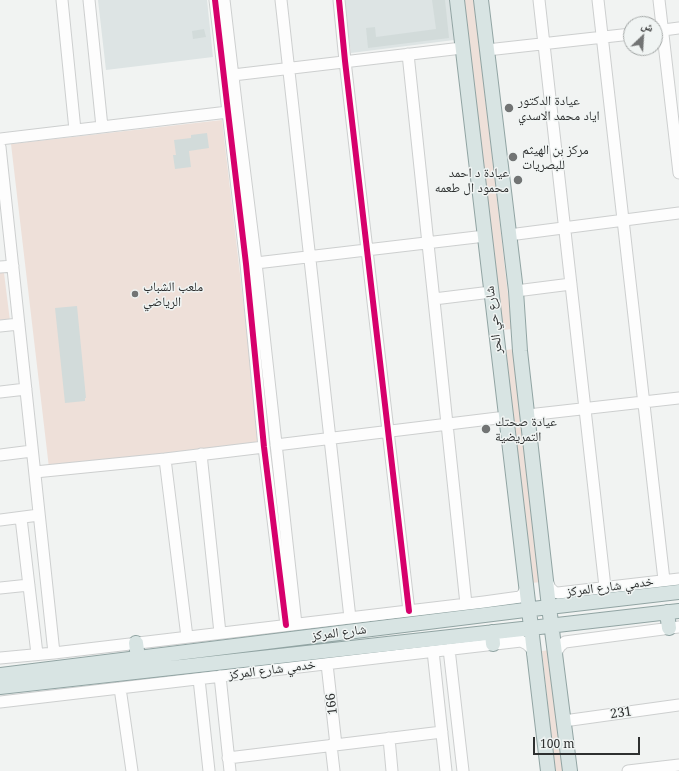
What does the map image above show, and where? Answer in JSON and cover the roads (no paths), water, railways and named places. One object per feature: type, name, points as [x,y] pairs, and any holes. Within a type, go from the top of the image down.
[{"type":"main road","name":"شارع حي الحر","points":[[457,0],[548,771]]},
{"type":"main road","name":"شارع حي الحر","points":[[481,0],[516,291],[520,351],[549,606],[570,771]]},
{"type":"main road","points":[[496,330],[503,334],[509,335],[518,328]]},
{"type":"main road","points":[[498,353],[509,347],[515,347],[520,351]]},
{"type":"main road","name":"شارع المركز","points":[[0,675],[138,658],[486,608],[529,609],[679,592]]},
{"type":"main road","points":[[673,611],[674,627]]},
{"type":"main road","name":"شارع المركز","points":[[0,687],[170,675],[532,634],[552,625],[673,611]]},
{"type":"main road","points":[[136,643],[138,658]]},
{"type":"street","points":[[62,0],[75,130]]},
{"type":"street","points":[[89,0],[102,127]]},
{"type":"street","points":[[215,0],[228,112],[256,263],[276,445],[291,625]]},
{"type":"street","points":[[224,0],[232,75],[246,264],[264,447],[291,625]]},
{"type":"street","points":[[281,0],[350,618]]},
{"type":"street","points":[[339,0],[410,611]]},
{"type":"street","points":[[539,0],[605,587]]},
{"type":"street","points":[[598,0],[664,580]]},
{"type":"street","points":[[659,0],[659,16]]},
{"type":"street","points":[[663,30],[679,28]]},
{"type":"street","points":[[487,50],[623,35]]},
{"type":"street","points":[[232,75],[462,48]]},
{"type":"street","points":[[408,54],[466,604]]},
{"type":"street","points":[[663,56],[679,173]]},
{"type":"street","points":[[0,139],[228,112]]},
{"type":"street","points":[[0,147],[3,201],[13,266],[54,653]]},
{"type":"street","points":[[509,235],[679,213]]},
{"type":"street","points":[[256,263],[485,236]]},
{"type":"street","points":[[0,267],[13,266]]},
{"type":"street","points":[[516,291],[571,284]]},
{"type":"street","points":[[434,299],[491,292]]},
{"type":"street","points":[[0,326],[19,324]]},
{"type":"street","points":[[0,392],[26,389]]},
{"type":"street","points":[[528,415],[679,398]]},
{"type":"street","points":[[276,445],[506,417]]},
{"type":"street","points":[[34,472],[166,459],[264,447]]},
{"type":"street","points":[[0,455],[32,451]]},
{"type":"street","points":[[201,454],[220,633]]},
{"type":"street","points":[[166,459],[187,637]]},
{"type":"street","points":[[0,520],[39,515]]},
{"type":"street","points":[[21,518],[37,654]]},
{"type":"street","name":"خدمي شارع المركز","points":[[547,581],[550,588],[558,594],[679,579]]},
{"type":"street","points":[[0,658],[54,653],[466,604],[486,608],[520,596],[526,588],[526,584]]},
{"type":"street","points":[[0,588],[29,585]]},
{"type":"street","points":[[556,659],[557,651],[564,642],[674,627]]},
{"type":"street","name":"خدمي شارع المركز","points":[[0,702],[120,688],[170,675],[199,679],[449,649],[492,638],[521,641],[527,644],[532,649],[534,659]]},
{"type":"street","points":[[449,649],[463,771]]},
{"type":"street","points":[[432,651],[446,771]]},
{"type":"street","name":"166","points":[[327,664],[334,745],[334,771]]},
{"type":"street","points":[[436,679],[439,670],[443,669],[449,671],[452,676]]},
{"type":"street","points":[[220,676],[230,771]]},
{"type":"street","points":[[199,679],[209,771]]},
{"type":"street","points":[[120,688],[132,771]]},
{"type":"street","name":"231","points":[[564,721],[679,705]]},
{"type":"street","points":[[228,758],[442,732]]},
{"type":"street","points":[[389,738],[392,771]]},
{"type":"street","points":[[628,771],[679,765]]},
{"type":"place","name":"عيادة الدكتور اياد محمد الاسدي","points":[[509,108]]},
{"type":"place","name":"مركز بن الهيثم للبصريات","points":[[513,157]]},
{"type":"place","name":"عيادة د احمد محمود ال طعمه","points":[[518,180]]},
{"type":"place","name":"ملعب الشباب الرياضي","points":[[135,294]]},
{"type":"place","name":"عيادة صحتك التمريضية","points":[[486,429]]}]
